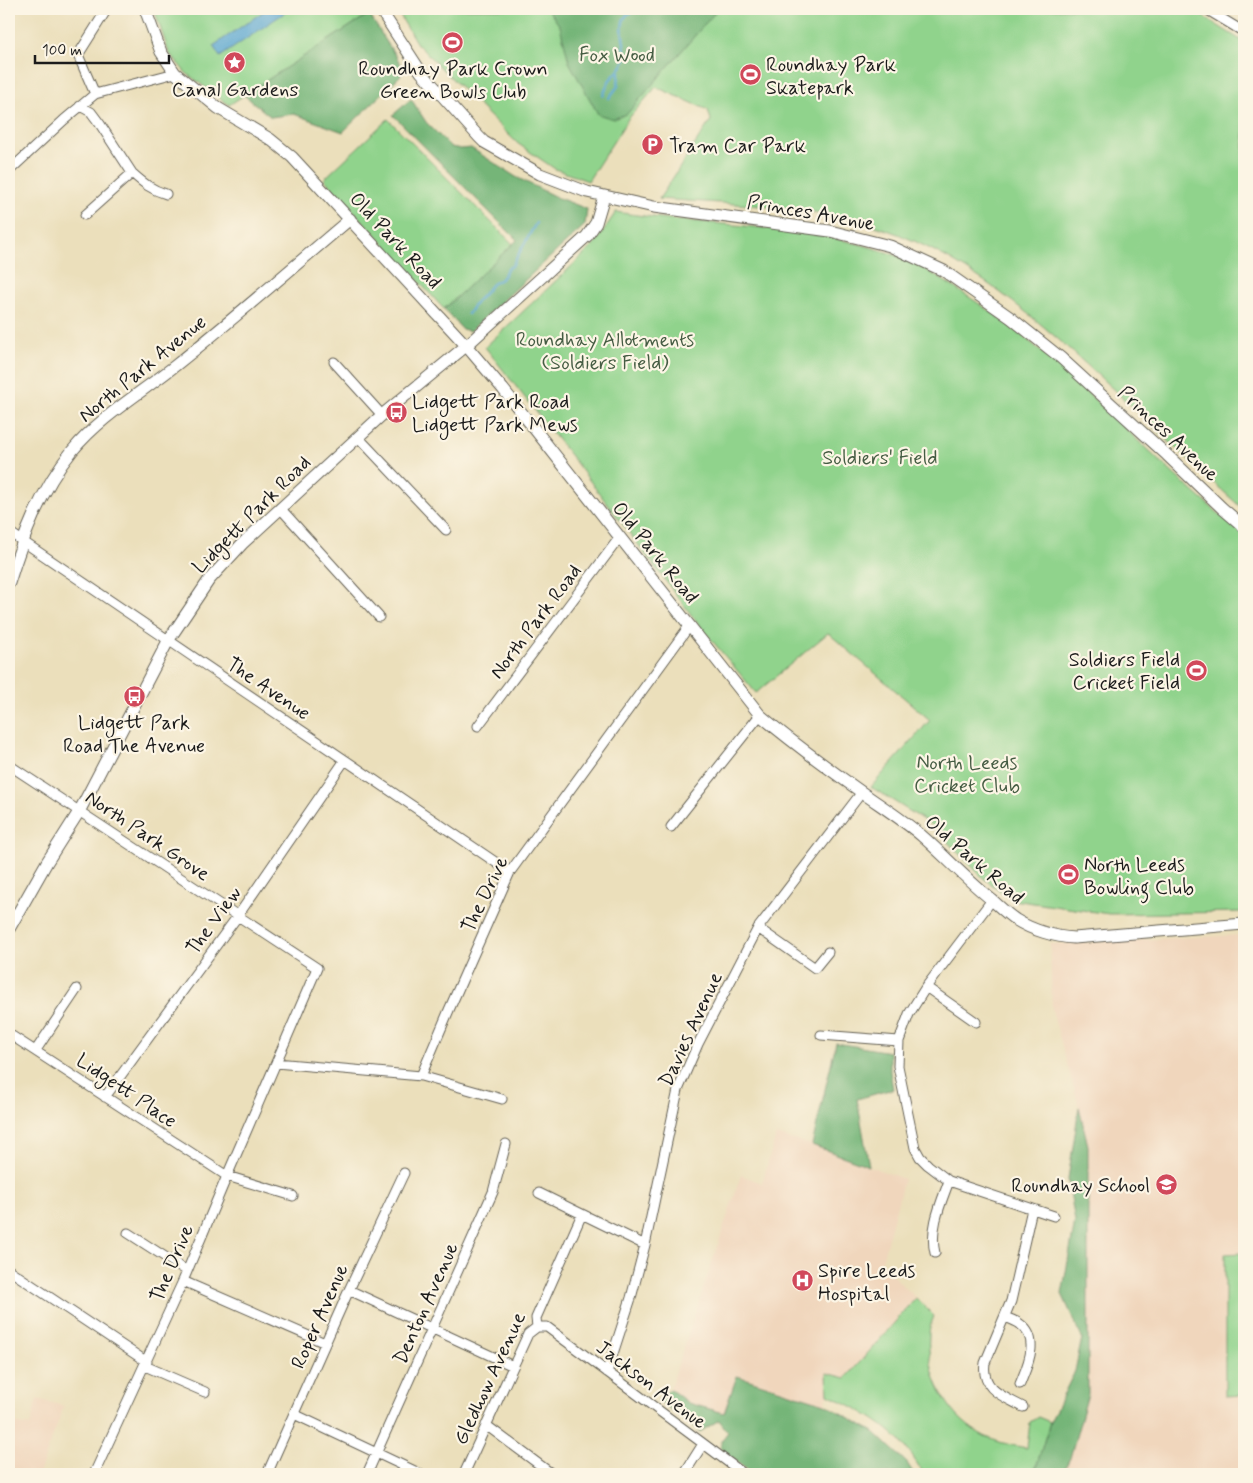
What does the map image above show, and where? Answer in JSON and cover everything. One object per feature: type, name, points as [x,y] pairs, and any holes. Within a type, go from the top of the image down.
[{"type":"street","points":[[95,94],[78,55],[107,9]]},
{"type":"street","name":"Old Park Road","points":[[145,9],[161,52],[174,73],[210,102],[270,139],[292,157],[466,346],[503,389],[760,715],[807,753],[922,836],[992,900],[1017,920],[1062,937],[1074,938],[1244,924]]},
{"type":"street","name":"Princes Avenue","points":[[380,9],[421,72],[484,142],[540,174],[604,196],[654,207],[830,231],[890,246],[944,272],[1011,318],[1061,358],[1244,527]]},
{"type":"street","points":[[1206,9],[1244,32]]},
{"type":"street","points":[[9,170],[95,94],[174,73]]},
{"type":"street","points":[[80,106],[91,112],[132,173],[154,190],[166,194]]},
{"type":"street","points":[[85,215],[132,173]]},
{"type":"street","name":"Lidgett Park Road","points":[[9,929],[47,862],[80,810],[168,641],[193,601],[223,563],[382,415],[466,346],[587,236],[596,223],[604,196]]},
{"type":"street","name":"North Park Avenue","points":[[9,583],[22,541],[49,484],[72,451],[108,415],[176,365],[350,219]]},
{"type":"street","points":[[334,362],[382,415]]},
{"type":"street","points":[[358,437],[446,530]]},
{"type":"street","points":[[280,508],[379,617]]},
{"type":"street","name":"The Avenue","points":[[9,532],[510,872]]},
{"type":"street","name":"North Park Road","points":[[478,726],[620,537]]},
{"type":"street","name":"The Drive","points":[[421,1076],[510,872],[690,625]]},
{"type":"street","points":[[671,827],[760,715]]},
{"type":"street","name":"The View","points":[[105,1098],[237,917],[345,760]]},
{"type":"street","name":"North Park Grove","points":[[9,764],[237,917],[318,968]]},
{"type":"street","name":"Davies Avenue","points":[[607,1372],[645,1245],[678,1090],[698,1044],[758,928],[862,792]]},
{"type":"street","points":[[992,900],[926,987],[909,1014],[899,1041],[898,1066],[916,1148],[920,1157],[928,1166],[949,1181],[1054,1216]]},
{"type":"street","points":[[758,928],[815,968],[828,952]]},
{"type":"street","name":"The Drive","points":[[94,1474],[183,1281],[318,968]]},
{"type":"street","points":[[926,987],[976,1022]]},
{"type":"street","points":[[36,1050],[77,989]]},
{"type":"street","name":"Lidgett Place","points":[[9,1034],[227,1176],[292,1196]]},
{"type":"street","points":[[822,1035],[899,1041]]},
{"type":"street","points":[[276,1063],[421,1076],[502,1099]]},
{"type":"street","name":"Denton Avenue","points":[[367,1474],[493,1192],[506,1144]]},
{"type":"street","name":"Roper Avenue","points":[[267,1474],[349,1290],[404,1173]]},
{"type":"street","points":[[935,1253],[933,1235],[949,1181]]},
{"type":"street","points":[[539,1193],[645,1245]]},
{"type":"street","points":[[1023,1407],[995,1391],[985,1378],[985,1362],[1011,1301],[1032,1210]]},
{"type":"street","name":"Gledhow Avenue","points":[[464,1474],[528,1334],[537,1327],[536,1318],[582,1214]]},
{"type":"street","points":[[128,1233],[187,1271]]},
{"type":"street","points":[[9,1270],[146,1364],[205,1392]]},
{"type":"street","points":[[183,1281],[326,1344]]},
{"type":"street","points":[[349,1290],[513,1366]]},
{"type":"street","points":[[1005,1317],[1020,1324],[1027,1332],[1031,1342],[1032,1352],[1020,1384]]},
{"type":"street","name":"Jackson Avenue","points":[[537,1327],[552,1330],[744,1474]]},
{"type":"street","points":[[294,1414],[421,1474]]},
{"type":"street","points":[[486,1425],[552,1474]]},
{"type":"street","points":[[684,1474],[703,1444]]},
{"type":"shaded area","name":"Roundhay School","points":[[1244,935],[1244,1474],[1062,1474],[1070,1458],[1088,1394],[1088,1146],[1052,1010],[1050,944]]},
{"type":"shaded area","name":"Spire Leeds Hospital","points":[[776,1135],[812,1145],[904,1179],[881,1264],[916,1298],[846,1378],[827,1373],[828,1394],[825,1404],[737,1376],[725,1413],[688,1402],[670,1389],[741,1175],[762,1183]]},
{"type":"shaded area","points":[[37,1399],[64,1406],[39,1474],[24,1474],[9,1470],[9,1422],[30,1426]]},
{"type":"green space","name":"Canal Gardens","points":[[154,9],[365,9],[369,14],[229,105],[186,73],[169,53]]},
{"type":"green space","points":[[396,9],[1191,9],[1244,42],[1244,510],[1058,339],[998,291],[966,269],[933,250],[898,234],[837,216],[761,206],[659,199],[711,120],[708,110],[656,87],[628,119],[588,181],[555,169],[517,143],[417,44]]},
{"type":"green space","name":"Fox Wood","points":[[552,9],[718,9],[627,114],[613,119],[598,114],[569,62],[560,26],[549,11]]},
{"type":"green space","points":[[369,14],[405,71],[343,132],[294,114],[271,117],[244,95]]},
{"type":"green space","points":[[411,99],[426,122],[451,147],[471,148],[516,177],[556,197],[587,209],[585,225],[470,331],[462,329],[444,309],[517,240],[393,115]]},
{"type":"green space","points":[[388,119],[513,244],[444,309],[324,179]]},
{"type":"green space","name":"Soldiers' Field","points":[[616,212],[791,231],[861,245],[911,262],[935,275],[1011,326],[1060,367],[1176,476],[1244,535],[1244,912],[1109,914],[1013,900],[983,878],[930,824],[871,787],[930,720],[828,633],[756,693],[699,625],[574,460],[485,347],[593,246]]},
{"type":"green space","points":[[836,1043],[890,1052],[890,1072],[893,1089],[857,1099],[869,1166],[812,1145]]},
{"type":"green space","points":[[1079,1107],[1088,1146],[1088,1394],[1070,1458],[1062,1474],[1034,1474],[1050,1422],[1075,1371],[1082,1338],[1062,1294],[1075,1222],[1068,1179]]},
{"type":"green space","points":[[1244,1253],[1244,1395],[1225,1396],[1225,1254]]},
{"type":"green space","points":[[916,1298],[934,1316],[930,1330],[929,1349],[931,1364],[940,1391],[948,1404],[967,1425],[990,1439],[1027,1448],[1030,1422],[1038,1417],[1050,1422],[1034,1474],[924,1474],[906,1448],[883,1426],[847,1403],[828,1394],[827,1373],[846,1378]]},
{"type":"green space","points":[[737,1376],[825,1404],[874,1432],[907,1463],[914,1474],[753,1474],[721,1450],[721,1441],[728,1432],[719,1420],[700,1432],[658,1400],[670,1389],[688,1403],[724,1413]]},
{"type":"water","points":[[267,9],[290,9],[220,57],[213,46]]},
{"type":"waterway","points":[[603,96],[609,81],[624,63],[625,54],[622,29],[625,18],[628,14],[642,9]]},
{"type":"waterway","points":[[609,98],[618,86],[619,72]]},
{"type":"waterway","points":[[468,314],[492,284],[501,279],[508,268],[512,266],[536,223]]},
{"type":"place","name":"Roundhay Park Crown Green Bowls Club","points":[[453,42]]},
{"type":"place","name":"Canal Gardens","points":[[235,63]]},
{"type":"place","name":"Roundhay Park Skatepark","points":[[750,75]]},
{"type":"place","name":"Tram Car Park","points":[[653,145]]},
{"type":"place","name":"Lidgett Park Road Lidgett Park Mews","points":[[396,412]]},
{"type":"place","name":"Soldiers Field Cricket Field","points":[[1196,671]]},
{"type":"place","name":"Lidgett Park Road The Avenue","points":[[134,696]]},
{"type":"place","name":"North Leeds Bowling Club","points":[[1068,875]]},
{"type":"place","name":"Roundhay School","points":[[1166,1185]]},
{"type":"place","name":"Spire Leeds Hospital","points":[[802,1281]]},
{"type":"park label","name":"Roundhay Allotments (Soldiers Field)","points":[[605,350]]},
{"type":"park label","name":"North Leeds Cricket Club","points":[[967,774]]}]
